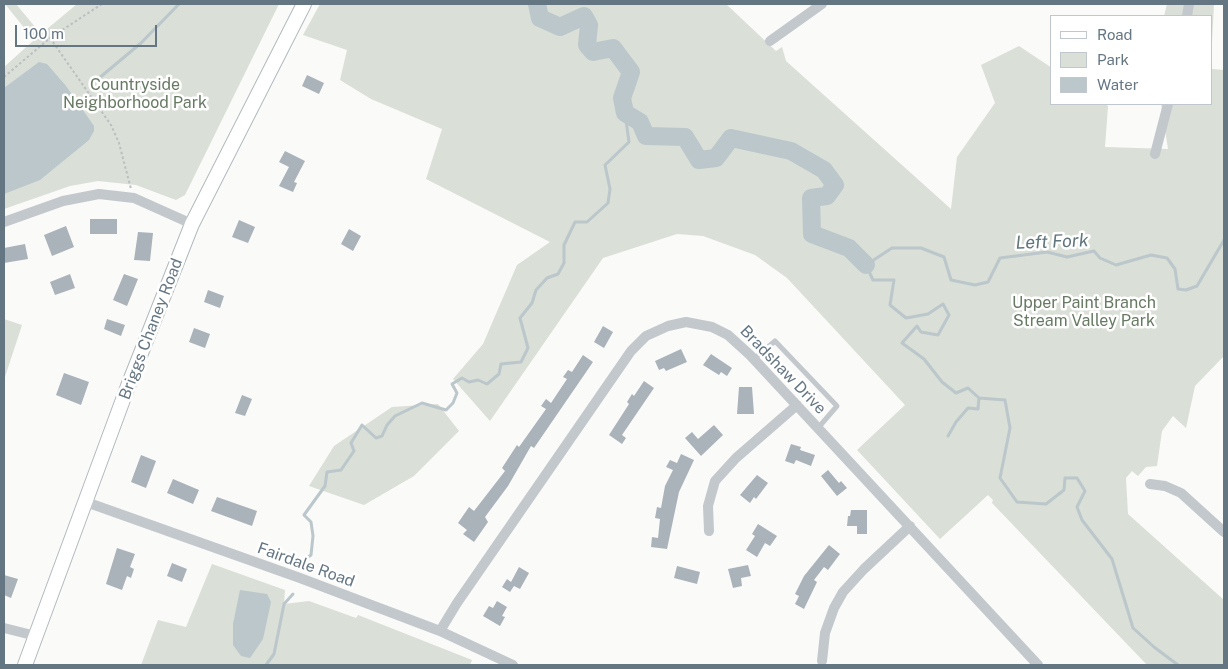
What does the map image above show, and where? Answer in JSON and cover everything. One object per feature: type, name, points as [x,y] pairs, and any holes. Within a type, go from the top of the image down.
[{"type":"main road","name":"Briggs Chaney Road","points":[[25,665],[128,386],[192,224],[304,4]]},
{"type":"street","points":[[770,41],[822,4]]},
{"type":"street","points":[[1155,154],[1168,105]]},
{"type":"street","points":[[4,222],[81,196],[99,194],[134,198],[192,224]]},
{"type":"street","name":"Bradshaw Drive","points":[[440,631],[457,603],[631,351],[646,336],[668,326],[686,322],[712,327],[728,335],[754,359],[1038,665]]},
{"type":"street","points":[[709,531],[708,506],[715,480],[736,458],[797,405]]},
{"type":"street","points":[[1150,484],[1165,486],[1181,493],[1224,532]]},
{"type":"street","name":"Fairdale Road","points":[[86,502],[300,578],[440,631],[512,665]]},
{"type":"street","points":[[822,661],[825,633],[834,608],[843,592],[864,569],[910,526]]},
{"type":"street","points":[[4,628],[36,636]]},
{"type":"lane","points":[[754,359],[775,341],[837,406],[818,428]]},
{"type":"path","points":[[4,77],[50,38],[102,4]]},
{"type":"path","points":[[50,38],[111,125],[120,142],[134,198]]},
{"type":"green space","name":"Countryside Neighborhood Park","points":[[5,4],[16,4],[41,34],[77,4],[279,4],[185,195],[176,200],[136,185],[98,181],[70,186],[4,209],[4,67],[34,40]]},
{"type":"green space","name":"Upper Paint Branch Stream Valley Park","points":[[320,4],[726,4],[776,51],[782,47],[786,61],[951,209],[957,157],[995,103],[981,65],[1019,46],[1050,67],[1050,105],[1108,106],[1105,147],[1168,149],[1161,105],[1213,105],[1213,69],[1224,70],[1224,356],[1195,386],[1186,428],[1173,416],[1162,431],[1157,466],[1146,467],[1138,476],[1132,471],[1126,478],[1128,514],[1224,600],[1224,665],[1147,665],[992,503],[993,500],[988,495],[940,539],[857,450],[905,405],[787,278],[755,255],[703,236],[677,234],[603,258],[490,421],[453,379],[483,344],[517,265],[550,242],[426,179],[442,129],[371,99],[340,80],[347,50],[303,35]]},
{"type":"green space","points":[[1167,4],[1214,4],[1213,23],[1213,15],[1164,15]]},
{"type":"green space","points":[[4,319],[22,325],[4,380]]},
{"type":"green space","points":[[438,404],[459,431],[414,476],[364,505],[309,486],[334,446],[392,407]]},
{"type":"green space","points":[[212,564],[285,590],[284,604],[309,601],[356,618],[358,615],[472,660],[470,665],[141,665],[158,620],[186,627]]},
{"type":"water","points":[[39,62],[47,64],[66,86],[94,126],[94,131],[89,140],[40,180],[4,194],[4,88]]},
{"type":"water","points":[[240,590],[267,594],[271,602],[263,639],[250,658],[241,656],[233,645],[233,624]]},
{"type":"building","points":[[307,75],[324,83],[319,94],[302,86]]},
{"type":"building","points":[[285,151],[305,161],[294,182],[297,183],[293,192],[279,186],[289,167],[279,162]]},
{"type":"building","points":[[90,219],[117,219],[117,234],[90,234]]},
{"type":"building","points":[[239,220],[255,227],[248,243],[232,237]]},
{"type":"building","points":[[66,226],[74,247],[52,256],[44,235]]},
{"type":"building","points":[[349,229],[361,236],[353,251],[341,244]]},
{"type":"building","points":[[138,232],[153,233],[150,261],[134,260]]},
{"type":"building","points":[[25,244],[28,259],[4,263],[4,248]]},
{"type":"building","points":[[70,274],[75,288],[55,295],[50,282]]},
{"type":"building","points":[[124,274],[138,279],[127,306],[113,300]]},
{"type":"building","points":[[208,290],[224,296],[220,308],[204,302]]},
{"type":"building","points":[[107,319],[125,325],[121,336],[104,329]]},
{"type":"building","points":[[603,326],[613,332],[604,348],[594,342]]},
{"type":"building","points":[[194,328],[210,334],[205,348],[189,342]]},
{"type":"building","points":[[681,349],[687,362],[666,371],[664,368],[659,370],[655,361]]},
{"type":"building","points":[[711,354],[732,368],[727,376],[721,372],[719,375],[703,365]]},
{"type":"building","points":[[583,355],[593,362],[534,448],[531,446],[508,486],[485,517],[488,522],[474,542],[463,534],[467,530],[458,523],[469,507],[474,511],[505,471],[502,468],[517,445],[519,447],[546,409],[541,406],[546,399],[551,403],[567,379],[563,377],[568,370],[572,372]]},
{"type":"building","points":[[64,373],[89,382],[81,405],[56,395]]},
{"type":"building","points":[[644,381],[654,388],[622,435],[626,438],[622,444],[609,435],[629,404],[627,402],[632,394],[634,396]]},
{"type":"building","points":[[739,387],[752,387],[754,414],[737,414]]},
{"type":"building","points":[[242,395],[252,399],[245,416],[235,413]]},
{"type":"building","points":[[714,425],[723,435],[701,456],[685,438],[692,432],[698,439]]},
{"type":"building","points":[[791,444],[801,447],[800,450],[815,455],[811,466],[796,460],[794,464],[785,461]]},
{"type":"building","points":[[681,454],[694,460],[679,492],[667,549],[651,547],[652,537],[658,538],[660,519],[655,518],[657,507],[661,508],[665,486],[673,470],[666,467],[670,460],[677,463]]},
{"type":"building","points":[[141,455],[156,461],[146,488],[131,482]]},
{"type":"building","points":[[828,470],[839,483],[841,481],[847,488],[837,496],[821,476]]},
{"type":"building","points":[[757,475],[768,483],[756,499],[754,497],[750,503],[740,495]]},
{"type":"building","points":[[173,479],[199,490],[193,504],[167,493]]},
{"type":"building","points":[[217,497],[257,511],[252,526],[211,511]]},
{"type":"building","points":[[851,510],[867,510],[867,534],[857,534],[857,526],[847,526]]},
{"type":"building","points":[[758,524],[777,536],[770,546],[765,543],[757,557],[746,550],[755,536],[752,534]]},
{"type":"building","points":[[829,545],[840,554],[828,570],[824,567],[814,580],[817,582],[804,609],[795,604],[799,596],[795,594],[804,576]]},
{"type":"building","points":[[117,548],[135,554],[130,567],[134,569],[131,578],[127,576],[122,590],[106,584]]},
{"type":"building","points":[[172,563],[187,569],[182,582],[167,576]]},
{"type":"building","points":[[748,565],[751,576],[741,578],[742,586],[733,588],[728,569]]},
{"type":"building","points":[[677,566],[700,572],[697,584],[674,578]]},
{"type":"building","points":[[519,567],[529,573],[520,589],[514,586],[510,592],[502,587],[507,579],[511,582]]},
{"type":"building","points":[[4,575],[18,579],[11,598],[4,595]]},
{"type":"building","points":[[497,601],[507,607],[502,616],[505,617],[500,626],[483,616],[489,606],[493,608]]},
{"type":"waterway","points":[[98,79],[141,43],[179,4]]},
{"type":"waterway","points":[[537,4],[540,18],[560,27],[584,16],[589,25],[587,45],[593,52],[613,48],[631,72],[622,98],[625,113],[640,122],[646,136],[685,137],[699,160],[716,158],[731,138],[791,151],[824,170],[835,185],[827,196],[811,198],[812,234],[849,248],[866,265]]},
{"type":"waterway","points":[[302,562],[311,555],[313,536],[311,522],[304,515],[325,486],[327,472],[341,470],[354,451],[351,443],[362,425],[376,438],[382,436],[387,425],[395,416],[422,403],[446,410],[453,403],[457,393],[452,384],[462,378],[469,382],[478,380],[487,384],[499,374],[501,364],[521,362],[528,348],[520,318],[532,303],[536,290],[547,278],[558,274],[564,263],[564,245],[575,222],[587,222],[608,203],[610,189],[605,165],[629,142],[625,113]]},
{"type":"waterway","name":"Left Fork","points":[[1178,665],[1133,628],[1112,559],[1082,520],[1077,507],[1085,491],[1077,478],[1065,478],[1064,490],[1046,504],[1017,502],[1000,478],[1010,428],[1005,400],[979,398],[968,388],[956,393],[942,382],[924,359],[902,343],[917,326],[921,332],[938,335],[949,315],[943,304],[928,314],[906,318],[890,305],[894,280],[873,280],[866,265],[892,248],[921,248],[944,257],[951,280],[975,285],[988,282],[1000,258],[1047,252],[1067,257],[1094,251],[1100,258],[1116,265],[1151,255],[1167,258],[1175,269],[1178,289],[1186,290],[1197,286],[1224,240]]},
{"type":"waterway","points":[[948,436],[956,422],[968,408],[978,409],[979,398]]},
{"type":"waterway","points":[[266,665],[274,654],[284,604],[293,594]]}]
